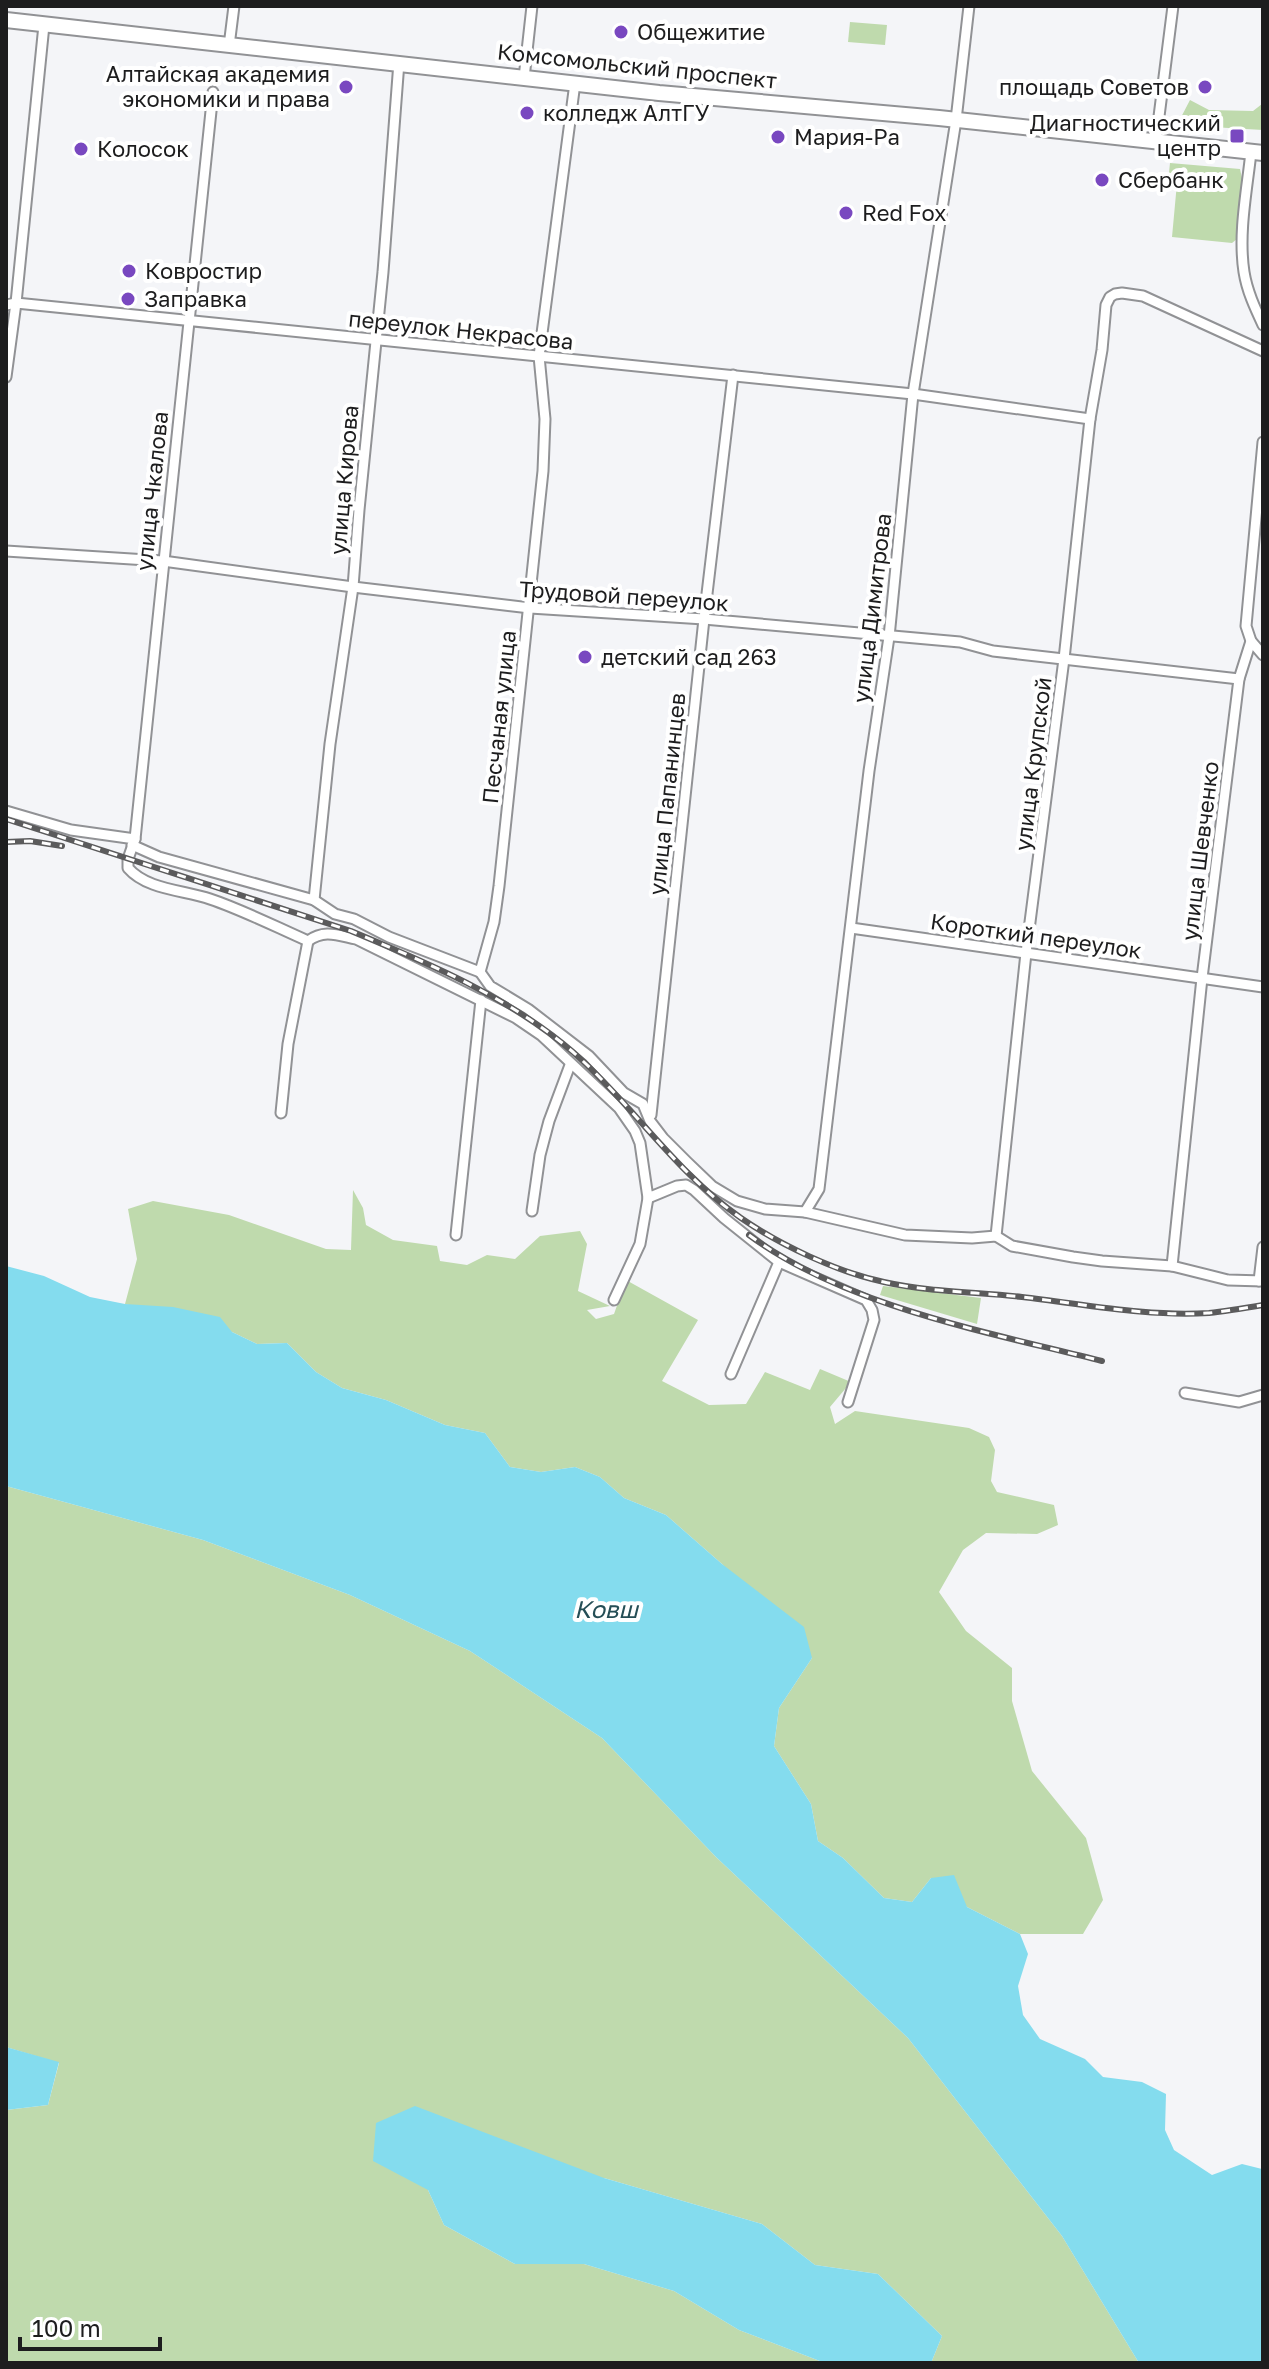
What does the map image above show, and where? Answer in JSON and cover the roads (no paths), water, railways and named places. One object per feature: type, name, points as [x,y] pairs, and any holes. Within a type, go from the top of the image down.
[{"type":"main road","name":"Комсомольский проспект","points":[[6,20],[659,93],[1257,152]]},
{"type":"street","points":[[229,46],[234,6]]},
{"type":"street","points":[[524,78],[532,6]]},
{"type":"street","name":"улица Димитрова","points":[[805,1212],[819,1189],[869,771],[889,637],[913,394],[956,120],[969,6]]},
{"type":"street","points":[[1156,140],[1173,6]]},
{"type":"street","points":[[6,377],[11,304],[44,25]]},
{"type":"street","name":"улица Кирова","points":[[314,900],[330,744],[353,587],[399,62]]},
{"type":"street","name":"Песчаная улица","points":[[480,972],[494,922],[499,886],[530,608],[545,419],[539,356],[575,83]]},
{"type":"street","name":"улица Чкалова","points":[[213,92],[134,842],[128,868],[148,882],[210,899],[308,941]]},
{"type":"street","points":[[1257,152],[1242,251],[1249,293],[1263,325]]},
{"type":"street","name":"улица Крупской","points":[[996,1236],[1026,953],[1106,305],[1110,297],[1122,293],[1143,296],[1263,351]]},
{"type":"street","name":"переулок Некрасова","points":[[11,304],[913,394],[1090,419]]},
{"type":"street","name":"улица Папанинцев","points":[[650,1121],[733,375]]},
{"type":"street","name":"улица Шевченко","points":[[1172,1266],[1202,978],[1239,679],[1251,641],[1246,626],[1247,606],[1263,442]]},
{"type":"street","name":"Трудовой переулок","points":[[6,551],[163,561],[530,608],[704,619],[960,642],[993,651],[1239,679]]},
{"type":"street","points":[[1251,641],[1263,655]]},
{"type":"street","points":[[6,811],[71,830],[134,842],[159,857],[314,900],[335,914],[354,919],[389,937],[480,972],[490,986],[528,1009],[589,1056],[624,1093],[643,1104],[650,1121],[687,1162],[723,1194],[765,1209],[805,1212],[905,1235],[996,1236],[1012,1246],[1102,1261],[1172,1266],[1228,1280],[1261,1281],[1263,1247]]},
{"type":"street","name":"Короткий переулок","points":[[851,928],[1263,987]]},
{"type":"street","points":[[281,1113],[288,1044],[308,941],[316,935],[328,933],[356,939],[516,1018],[541,1035],[619,1108],[640,1143],[648,1198],[640,1244],[614,1300]]},
{"type":"street","points":[[456,1235],[481,1000]]},
{"type":"street","points":[[532,1211],[543,1144],[570,1065]]},
{"type":"street","points":[[648,1198],[686,1185],[779,1262],[866,1300],[874,1320],[848,1402]]},
{"type":"street","points":[[731,1374],[779,1262]]},
{"type":"street","points":[[1185,1393],[1239,1402],[1263,1395]]},
{"type":"water","name":"Ковш","points":[[6,1266],[44,1276],[90,1297],[125,1304],[173,1307],[220,1317],[232,1332],[257,1344],[287,1343],[316,1372],[342,1388],[386,1400],[445,1425],[485,1433],[510,1467],[541,1472],[575,1467],[600,1477],[624,1498],[666,1515],[722,1564],[804,1627],[812,1658],[779,1708],[774,1746],[811,1804],[818,1841],[843,1858],[884,1898],[912,1902],[931,1878],[954,1875],[967,1907],[1020,1934],[1028,1954],[1018,1986],[1023,2015],[1040,2039],[1085,2059],[1103,2077],[1142,2082],[1166,2094],[1165,2130],[1174,2150],[1212,2175],[1242,2164],[1262,2169],[1263,2363],[1139,2363],[1062,2236],[908,2038],[716,1857],[602,1738],[470,1651],[350,1595],[203,1540],[6,1486]]},
{"type":"water","points":[[6,2047],[59,2062],[48,2105],[6,2110]]},
{"type":"water","points":[[415,2106],[604,2178],[762,2224],[815,2265],[878,2274],[942,2336],[931,2363],[825,2363],[739,2330],[674,2291],[584,2264],[515,2264],[444,2225],[428,2190],[373,2161],[376,2123]]},
{"type":"railway","points":[[6,819],[351,931],[495,998],[573,1052],[718,1200],[773,1238],[828,1264],[901,1285],[1139,1312],[1209,1313],[1263,1305]]},
{"type":"railway","points":[[6,842],[30,841],[62,846]]},
{"type":"railway","points":[[749,1235],[787,1260],[828,1281],[873,1298],[965,1327],[1102,1361]]},
{"type":"place","name":"Общежитие","points":[[621,32]]},
{"type":"place","name":"Алтайская академия экономики и права","points":[[346,87]]},
{"type":"place","name":"площадь Советов","points":[[1205,87]]},
{"type":"place","name":"колледж АлтГУ","points":[[527,113]]},
{"type":"place","name":"Диагностический центр","points":[[1237,136]]},
{"type":"place","name":"Мария-Ра","points":[[778,137]]},
{"type":"place","name":"Колосок","points":[[81,149]]},
{"type":"place","name":"Сбербанк","points":[[1102,180]]},
{"type":"place","name":"Red Fox","points":[[846,213]]},
{"type":"place","name":"Ковростир","points":[[129,271]]},
{"type":"place","name":"Заправка","points":[[128,299]]},
{"type":"place","name":"детский сад 263","points":[[585,657]]}]
